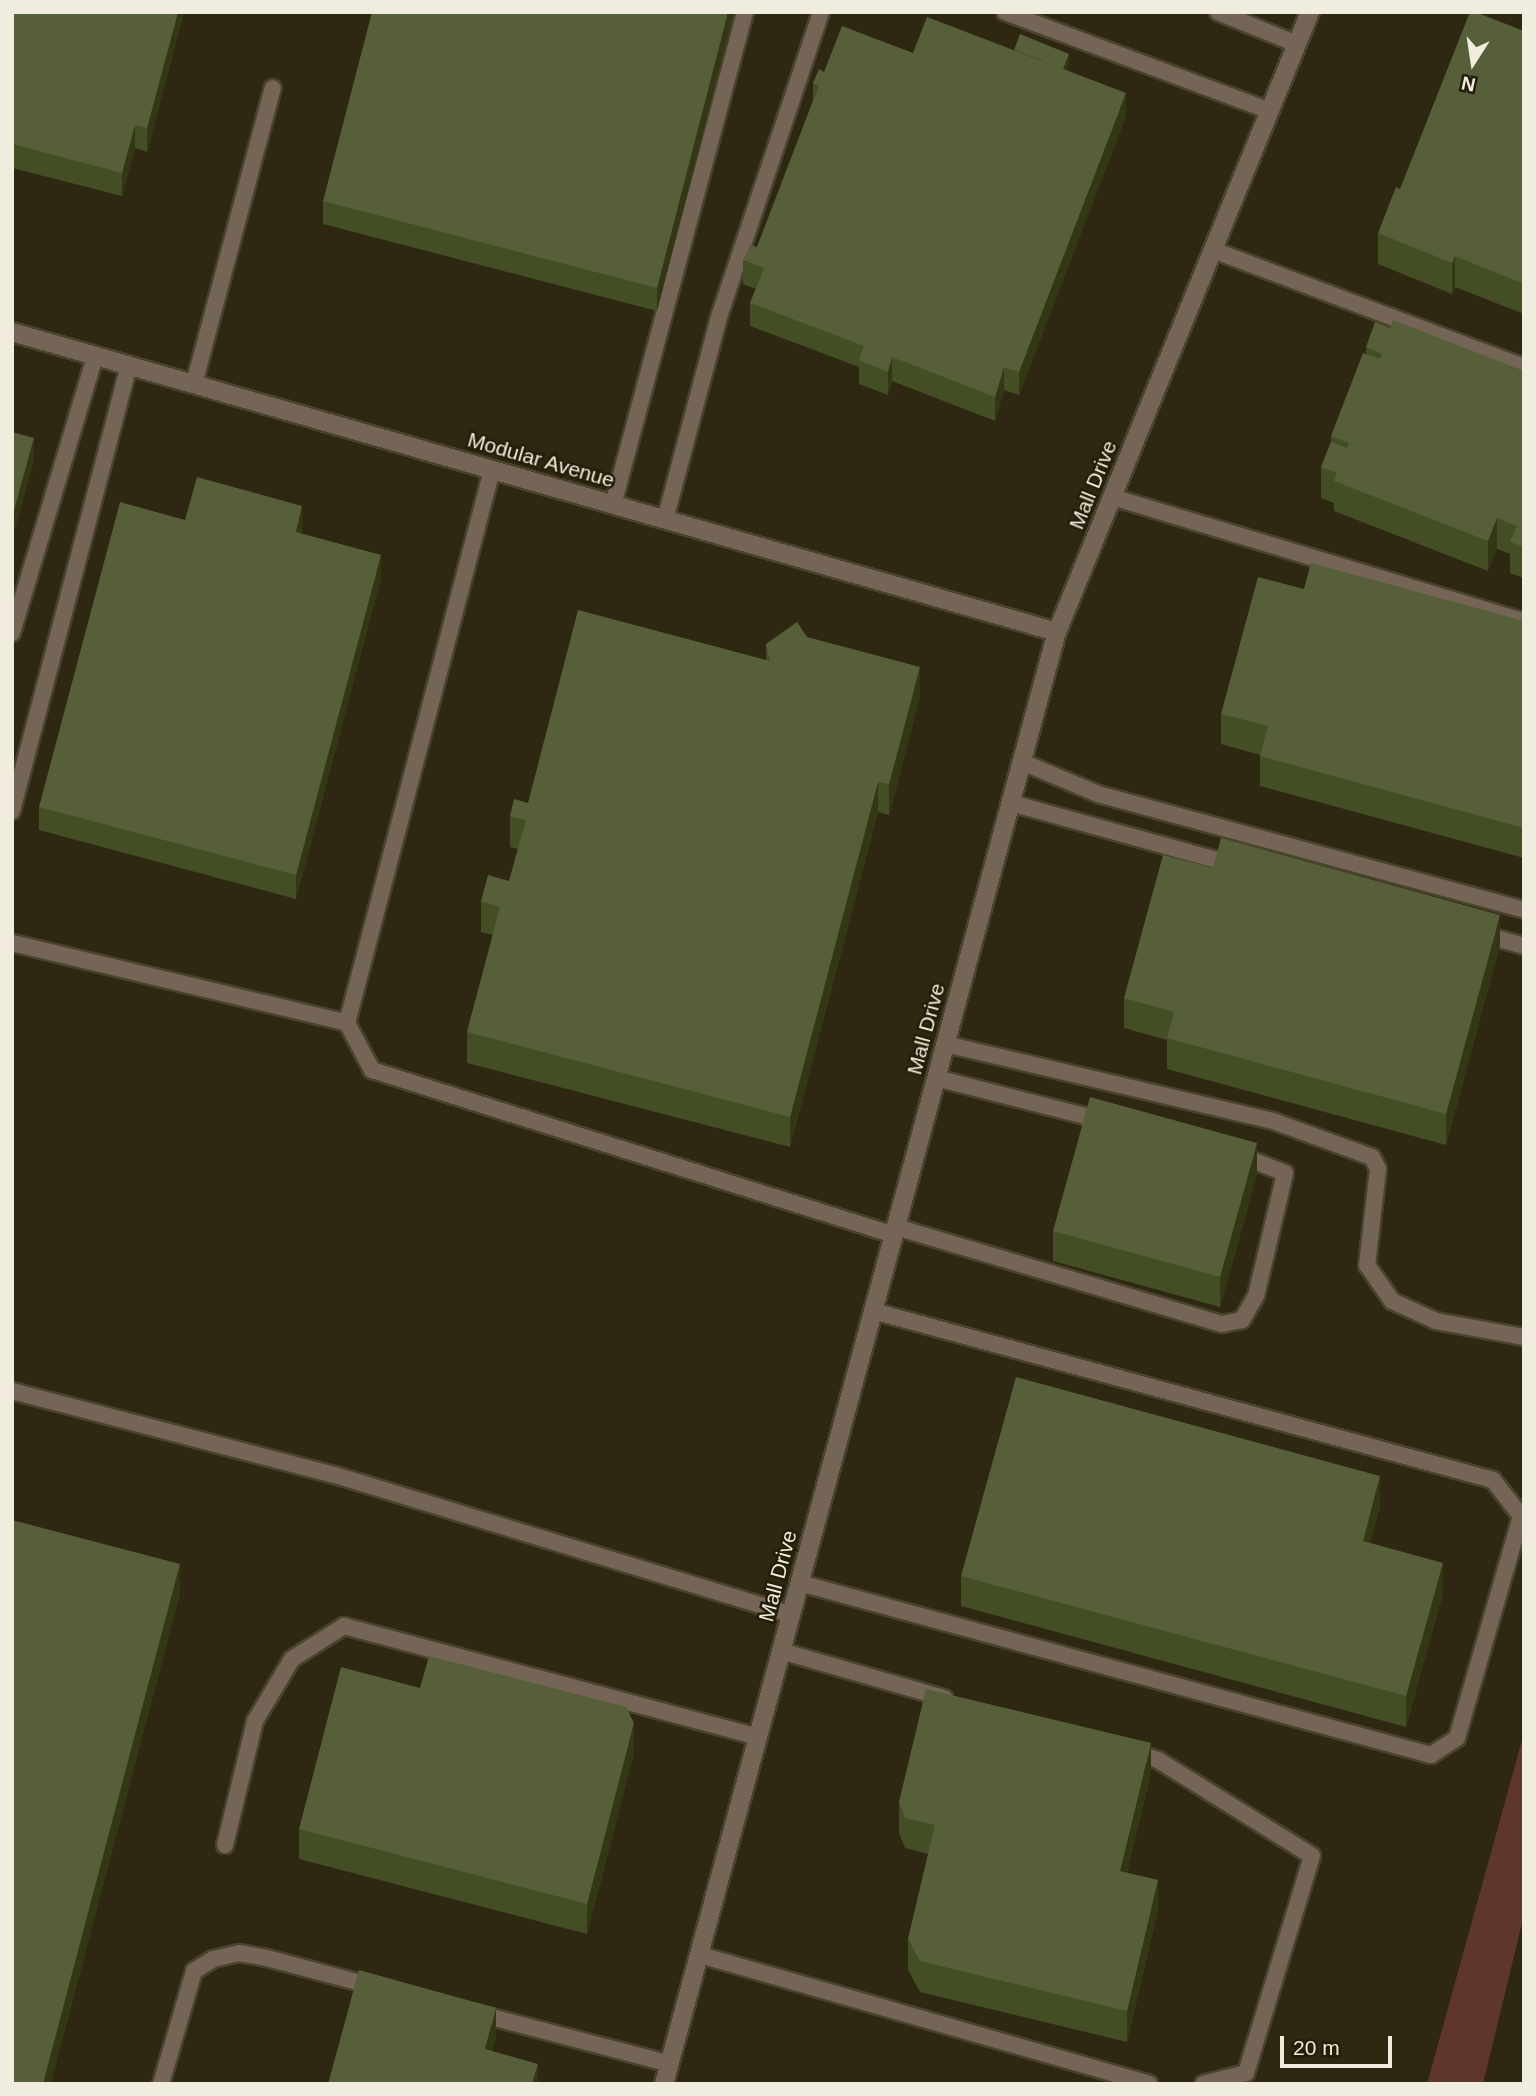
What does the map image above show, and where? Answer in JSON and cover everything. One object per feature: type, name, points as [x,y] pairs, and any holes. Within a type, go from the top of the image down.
[{"type":"street","name":"Mall Drive","points":[[664,2084],[1057,632],[1310,12]]},
{"type":"street","name":"Modular Avenue","points":[[12,332],[1057,632]]},
{"type":"lane","points":[[613,505],[745,12]]},
{"type":"lane","points":[[665,520],[720,314],[821,12]]},
{"type":"lane","points":[[1006,12],[1270,111]]},
{"type":"lane","points":[[1218,12],[1297,44]]},
{"type":"lane","points":[[194,384],[273,88]]},
{"type":"lane","points":[[1213,250],[1524,367]]},
{"type":"lane","points":[[12,633],[95,356]]},
{"type":"lane","points":[[12,811],[129,366]]},
{"type":"lane","points":[[492,470],[348,1023],[372,1070],[895,1231],[1222,1324],[1242,1320],[1255,1296],[1285,1173],[1219,1150]]},
{"type":"lane","points":[[1112,497],[1524,621]]},
{"type":"lane","points":[[1022,762],[1098,794],[1524,910]]},
{"type":"lane","points":[[1011,803],[1251,870]]},
{"type":"lane","points":[[1461,928],[1524,946]]},
{"type":"lane","points":[[12,943],[348,1023]]},
{"type":"lane","points":[[946,1044],[1273,1121],[1372,1157],[1378,1169],[1367,1265],[1392,1301],[1436,1321],[1524,1337]]},
{"type":"lane","points":[[936,1078],[1125,1126]]},
{"type":"lane","points":[[800,1583],[1432,1755],[1457,1738],[1521,1516],[1493,1480],[873,1311]]},
{"type":"lane","points":[[12,1391],[335,1475],[791,1614]]},
{"type":"lane","points":[[225,1845],[255,1721],[292,1660],[344,1626],[758,1738]]},
{"type":"lane","points":[[781,1651],[963,1704]]},
{"type":"lane","points":[[1106,1745],[1158,1760],[1312,1856],[1246,2073],[1203,2084]]},
{"type":"lane","points":[[161,2084],[194,1971],[214,1959],[239,1954],[267,1958],[389,1990]]},
{"type":"lane","points":[[700,1955],[1149,2084]]},
{"type":"lane","points":[[456,2008],[670,2064]]},
{"type":"shaded area","points":[[1524,1733],[1524,1915],[1483,2084],[1427,2084]]},
{"type":"building","points":[[12,12],[178,12],[147,128],[135,125],[122,173],[12,144]]},
{"type":"building","points":[[372,12],[728,12],[657,288],[323,201]]},
{"type":"building","points":[[1470,12],[1524,31],[1524,284],[1455,256],[1452,263],[1378,233],[1396,187],[1400,189]]},
{"type":"building","points":[[927,17],[1126,93],[1019,372],[1004,367],[995,397],[892,357],[888,372],[859,360],[864,346],[750,303],[764,268],[743,260],[750,245],[757,247],[819,86],[813,83],[819,69],[824,72],[842,26],[913,53]]},
{"type":"building","points":[[1020,34],[1069,54],[1063,69],[1014,50]]},
{"type":"building","points":[[1393,320],[1524,371],[1524,547],[1510,542],[1517,526],[1497,518],[1488,541],[1334,481],[1337,473],[1321,467],[1331,442],[1347,448],[1349,443],[1331,436],[1363,353],[1380,359],[1382,354],[1366,347],[1375,322],[1390,328]]},
{"type":"building","points":[[12,432],[34,438],[12,518]]},
{"type":"building","points":[[197,477],[302,506],[296,532],[381,555],[296,875],[39,807],[120,502],[185,520]]},
{"type":"building","points":[[1311,563],[1524,621],[1524,828],[1260,756],[1268,726],[1221,714],[1258,577],[1304,589]]},
{"type":"building","points":[[578,610],[770,661],[766,644],[797,622],[807,637],[920,667],[889,784],[878,782],[790,1117],[467,1032],[500,907],[481,901],[488,875],[509,881],[526,820],[510,816],[514,799],[528,803]]},
{"type":"building","points":[[1221,838],[1500,915],[1446,1114],[1167,1038],[1174,1012],[1124,998],[1163,855],[1213,868]]},
{"type":"building","points":[[1090,1097],[1257,1143],[1220,1277],[1053,1231]]},
{"type":"building","points":[[1016,1377],[1380,1476],[1363,1541],[1443,1563],[1406,1696],[961,1576]]},
{"type":"building","points":[[12,1520],[180,1564],[43,2084],[12,2084]]},
{"type":"building","points":[[429,1656],[626,1707],[634,1723],[587,1904],[299,1829],[341,1667],[420,1688]]},
{"type":"building","points":[[926,1689],[1151,1743],[1120,1871],[1158,1880],[1127,2011],[920,1961],[908,1939],[935,1825],[905,1818],[899,1802]]},
{"type":"building","points":[[359,1970],[496,2008],[485,2049],[538,2064],[532,2084],[328,2084]]}]
